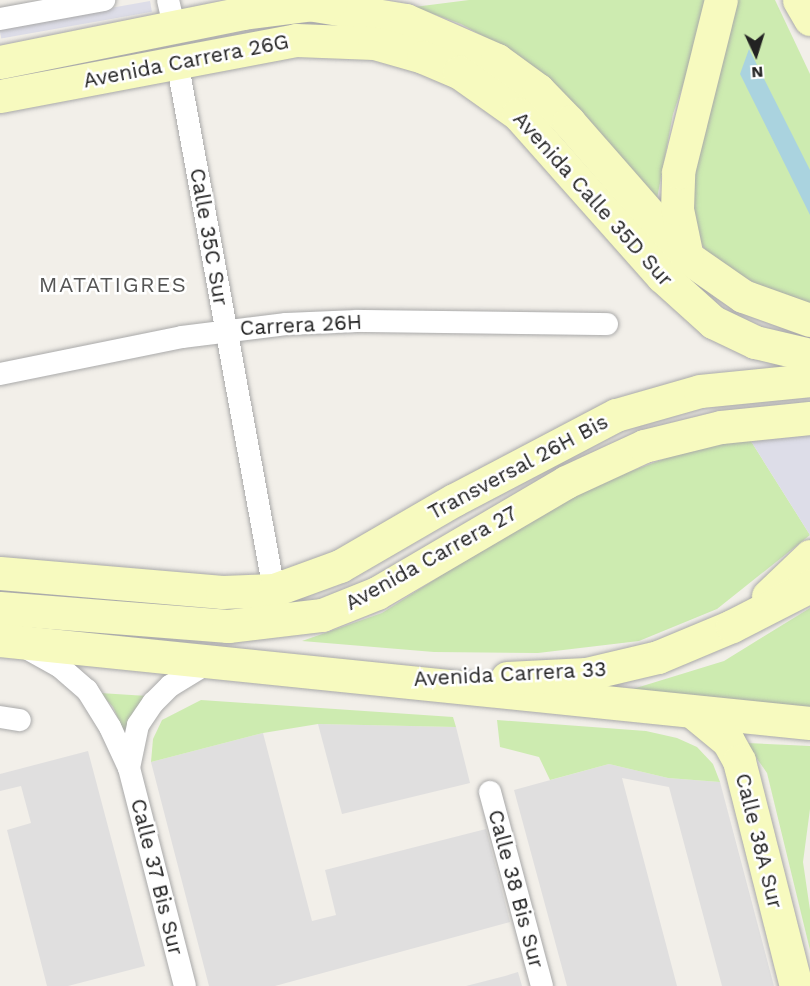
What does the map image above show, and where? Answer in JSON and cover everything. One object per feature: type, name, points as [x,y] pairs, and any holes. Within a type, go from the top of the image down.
[{"type":"main road","name":"Avenida Carrera 26G","points":[[0,62],[171,14],[344,0]]},
{"type":"main road","points":[[721,0],[678,172],[677,209],[687,257],[743,296],[810,320]]},
{"type":"main road","name":"Avenida Calle 35D Sur","points":[[308,4],[406,20],[497,60],[538,90],[569,122],[687,257]]},
{"type":"main road","name":"Avenida Carrera 26G","points":[[0,96],[296,40],[374,43]]},
{"type":"main road","name":"Avenida Calle 35D Sur","points":[[374,43],[459,72],[511,108],[685,300],[713,322],[755,342],[810,355]]},
{"type":"main road","name":"Transversal 26H Bis","points":[[274,590],[340,566],[454,500],[616,415],[700,392],[810,380]]},
{"type":"main road","name":"Avenida Carrera 27","points":[[0,608],[228,626],[322,615],[376,593],[566,482],[644,446],[721,427],[810,418]]},
{"type":"main road","name":"Avenida Carrera 33","points":[[374,681],[586,674],[658,657],[732,626],[794,590],[810,556]]},
{"type":"main road","points":[[0,573],[222,592],[274,590]]},
{"type":"main road","points":[[5,641],[374,681],[810,723]]},
{"type":"main road","name":"Calle 38A Sur","points":[[694,712],[728,741],[739,761],[796,986]]},
{"type":"street","points":[[0,19],[104,0]]},
{"type":"street","name":"Calle 35C Sur","points":[[177,61],[274,590]]},
{"type":"street","name":"Carrera 26H","points":[[0,374],[226,330],[357,321],[607,324]]},
{"type":"street","name":"Calle 37 Bis Sur","points":[[5,641],[58,666],[87,690],[103,712],[129,768],[185,986]]},
{"type":"street","name":"Calle 37 Bis Sur","points":[[129,768],[138,725],[153,703],[170,686],[208,663]]},
{"type":"street","name":"Calle 38 Bis Sur","points":[[490,792],[542,986]]},
{"type":"shaded area","points":[[150,1],[152,12],[1,38],[0,27]]},
{"type":"shaded area","points":[[810,431],[810,535],[749,438]]},
{"type":"shaded area","points":[[318,724],[456,727],[470,783],[342,814]]},
{"type":"shaded area","points":[[263,733],[312,921],[336,915],[325,870],[486,829],[510,922],[275,986],[209,986],[151,762]]},
{"type":"shaded area","points":[[88,751],[145,966],[68,986],[47,986],[7,830],[31,823],[21,786],[0,791],[0,774]]},
{"type":"shaded area","points":[[609,764],[668,778],[720,782],[774,986],[722,986],[669,787],[622,778],[677,986],[567,986],[514,790]]},
{"type":"shaded area","points":[[518,972],[522,986],[466,986],[505,976]]},
{"type":"green space","points":[[469,0],[705,0],[693,56],[673,114],[656,204],[521,57],[461,24],[414,7]]},
{"type":"green space","points":[[738,0],[775,0],[810,74],[810,307],[787,302],[739,274],[706,251],[691,226],[688,172]]},
{"type":"green space","points":[[749,438],[810,535],[717,609],[639,641],[538,653],[434,652],[302,641],[382,613],[508,533],[596,484],[691,449]]},
{"type":"green space","points":[[810,608],[810,710],[623,692],[724,661]]},
{"type":"green space","points":[[100,693],[147,696],[135,709],[124,732],[113,707]]},
{"type":"green space","points":[[201,700],[453,717],[456,727],[318,724],[263,733],[151,762],[153,739],[162,720]]},
{"type":"green space","points":[[497,720],[646,731],[677,738],[697,747],[713,764],[720,782],[668,778],[609,764],[550,780],[539,757],[500,747]]},
{"type":"green space","points":[[746,743],[810,746],[810,809],[803,862],[810,910],[810,950],[767,773]]},
{"type":"water","points":[[749,49],[810,170],[810,215],[740,74]]},
{"type":"district","name":"MATATIGRES","points":[[113,285]]}]
